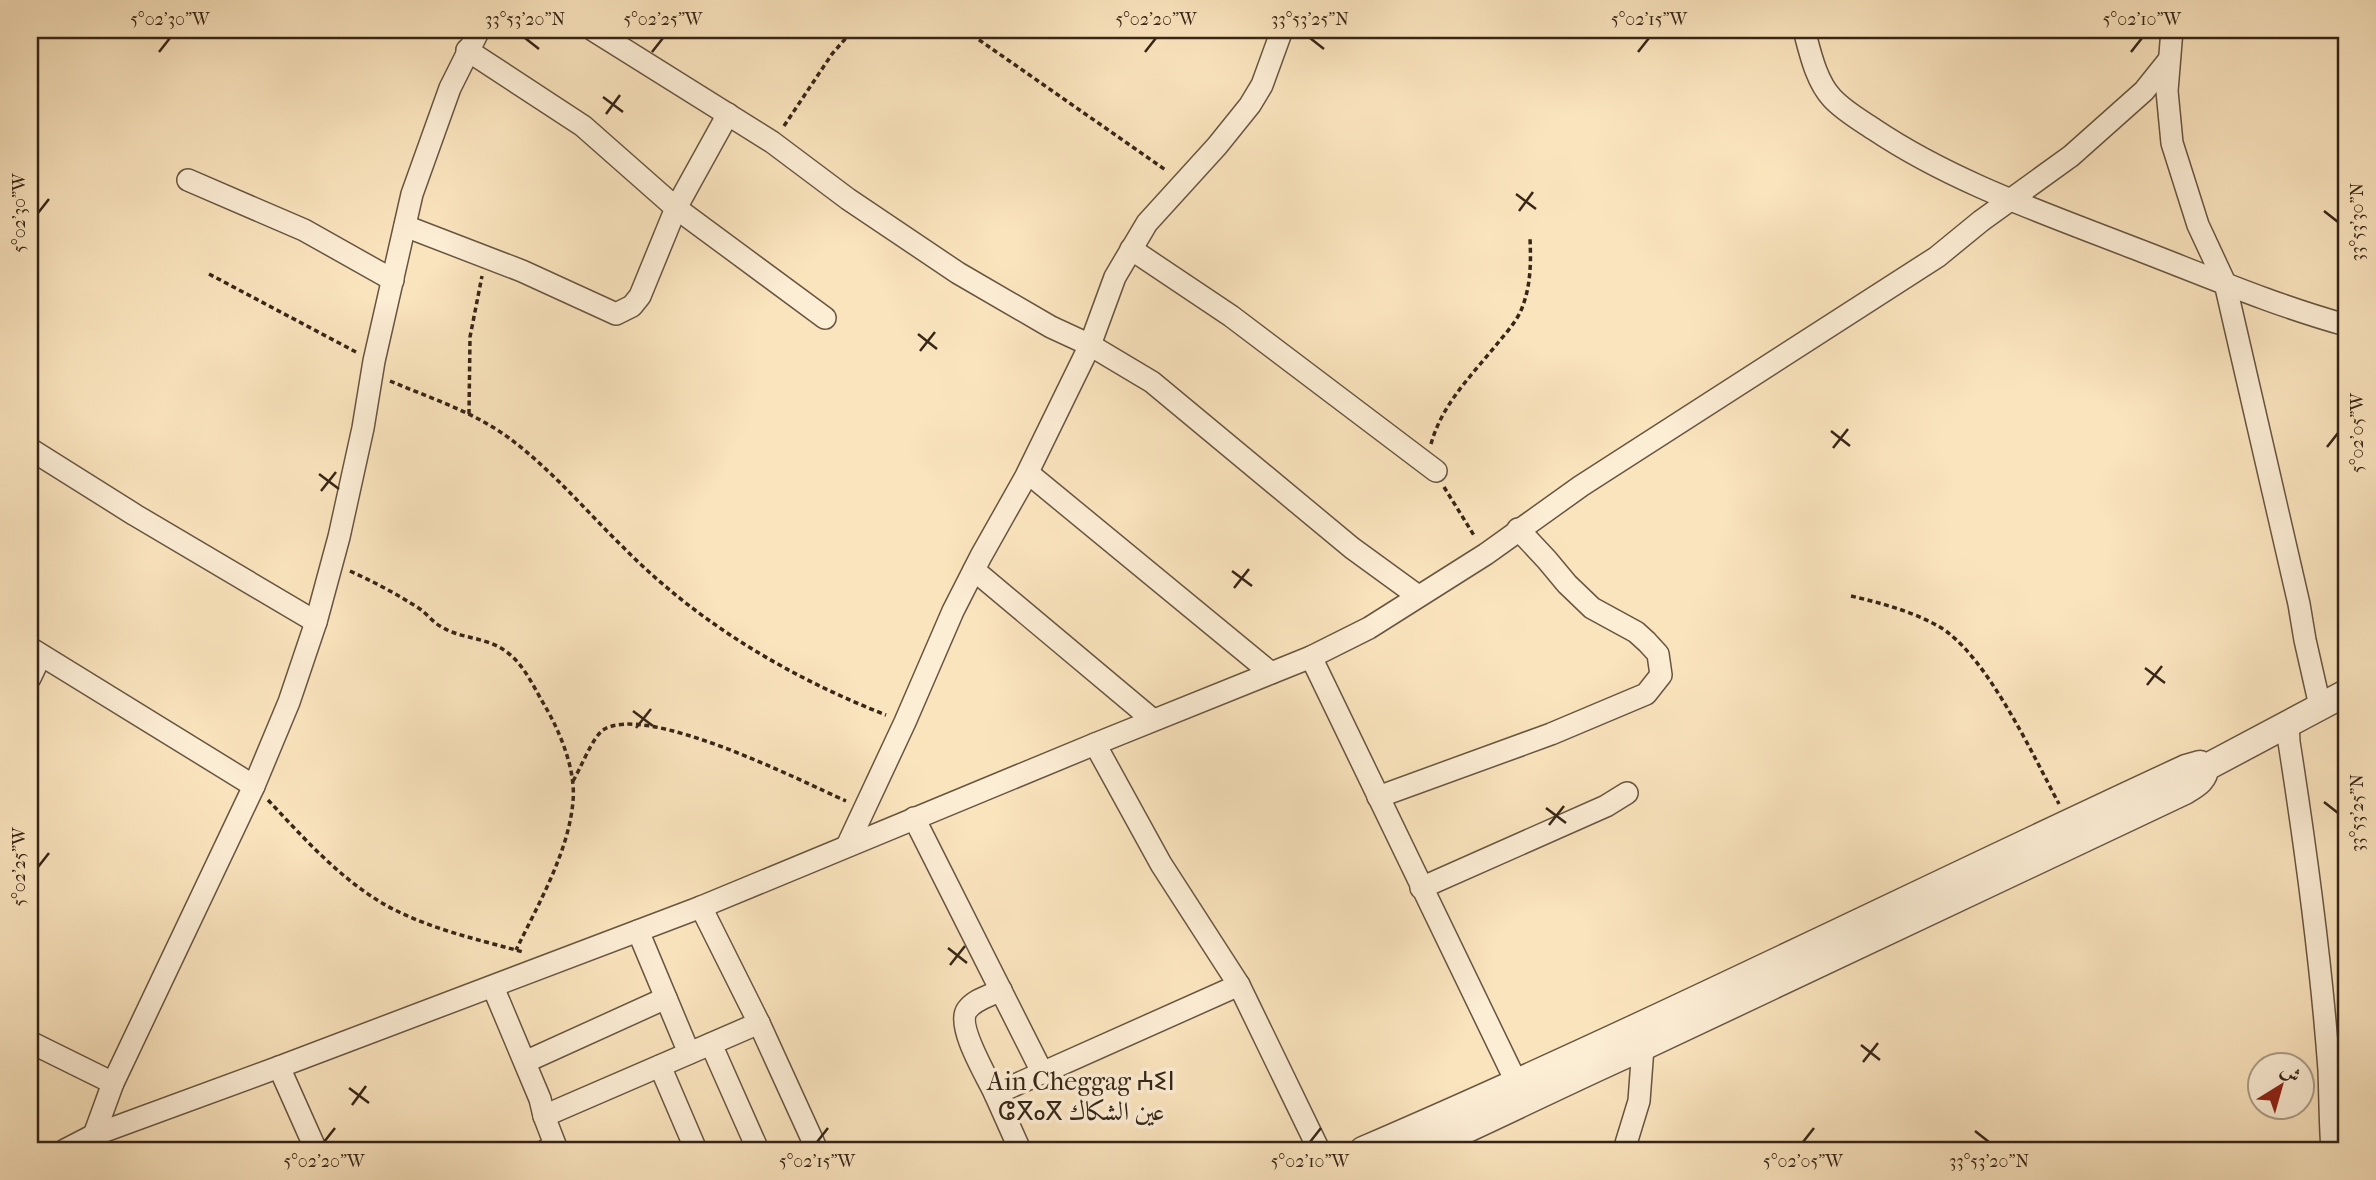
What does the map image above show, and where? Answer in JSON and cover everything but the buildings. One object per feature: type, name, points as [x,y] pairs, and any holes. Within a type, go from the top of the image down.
[{"type":"street","points":[[593,30],[772,142],[848,199],[958,273],[1152,382],[1352,548],[1418,596]]},
{"type":"street","points":[[847,846],[953,611],[1028,473],[1090,345],[1115,277],[1147,223],[1217,146],[1256,96],[1282,30]]},
{"type":"street","points":[[1804,30],[1819,77],[1829,96],[1843,109],[1909,152],[2012,200],[2225,283],[2346,325]]},
{"type":"street","points":[[2172,30],[2167,91],[2172,143],[2198,225],[2225,283],[2305,640],[2338,700],[2288,722],[2205,768]]},
{"type":"street","points":[[94,1135],[113,1083],[254,786],[289,702],[316,622],[332,562],[412,194],[469,37],[583,126],[649,187],[825,318]]},
{"type":"street","points":[[65,1150],[94,1135],[493,987],[701,906],[1311,657],[1369,628],[1486,554],[1592,479],[1937,257],[1981,221],[2071,156],[2144,91],[2168,61]]},
{"type":"street","points":[[405,226],[522,271],[616,314],[632,306],[640,296],[676,208],[728,114]]},
{"type":"street","points":[[188,180],[304,230],[393,280]]},
{"type":"street","points":[[1131,249],[1231,316],[1436,471]]},
{"type":"street","points":[[30,449],[135,515],[316,622]]},
{"type":"street","points":[[1028,473],[1271,673]]},
{"type":"street","points":[[1378,797],[1551,734],[1646,694],[1661,675],[1658,654],[1647,642],[1592,608],[1518,529]]},
{"type":"street","points":[[974,570],[1153,720]]},
{"type":"street","points":[[30,678],[35,651],[254,786]]},
{"type":"street","points":[[1311,657],[1521,1092]]},
{"type":"street","points":[[2288,722],[2323,1010],[2332,1150]]},
{"type":"street","points":[[1095,744],[1161,864],[1239,985],[1319,1150]]},
{"type":"street","points":[[1421,1150],[1632,1029],[2068,821],[2186,768],[2200,764],[2205,768]]},
{"type":"street","points":[[1363,1150],[1521,1092],[1575,1077],[1643,1047],[2185,791],[2201,779],[2205,768]]},
{"type":"street","points":[[1421,888],[1606,806],[1627,793]]},
{"type":"street","points":[[914,818],[1042,1072]]},
{"type":"street","points":[[701,906],[759,1023],[817,1150]]},
{"type":"street","points":[[638,931],[689,1053]]},
{"type":"street","points":[[995,1094],[1239,985]]},
{"type":"street","points":[[493,987],[558,1149]]},
{"type":"street","points":[[1001,990],[974,1003],[964,1019],[968,1036],[1020,1150]]},
{"type":"street","points":[[525,1062],[666,998]]},
{"type":"street","points":[[544,1116],[759,1023]]},
{"type":"street","points":[[30,1042],[113,1083]]},
{"type":"street","points":[[710,1044],[758,1150]]},
{"type":"street","points":[[1624,1150],[1639,1101],[1643,1047]]},
{"type":"street","points":[[660,1066],[696,1150]]},
{"type":"street","points":[[279,1067],[316,1150]]},
{"type":"path","points":[[772,142],[832,54],[853,30]]},
{"type":"path","points":[[965,30],[1184,183]]},
{"type":"path","points":[[1486,554],[1436,471],[1431,454],[1432,443],[1444,414],[1460,389],[1506,333],[1521,310],[1529,279],[1530,238]]},
{"type":"path","points":[[469,414],[470,337],[486,257]]},
{"type":"path","points":[[209,274],[373,367],[469,414],[509,437],[587,507],[624,549],[683,602],[735,639],[782,667],[843,698],[905,722]]},
{"type":"path","points":[[332,562],[384,587],[449,631],[494,643],[512,656],[527,675],[550,714],[570,764],[573,800],[566,836],[516,950]]},
{"type":"path","points":[[1851,596],[1889,605],[1938,626],[1954,636],[1967,649],[2017,726],[2068,821]]},
{"type":"path","points":[[572,783],[598,735],[606,728],[638,724],[662,728],[720,746],[766,764],[864,810]]},
{"type":"path","points":[[254,786],[325,859],[372,897],[452,932],[559,961]]},
{"type":"district","name":"Ain Cheggag ⵄⵉⵏ ⵛⴳⴰⴳ عين الشكاك","points":[[1081,1096]]}]
